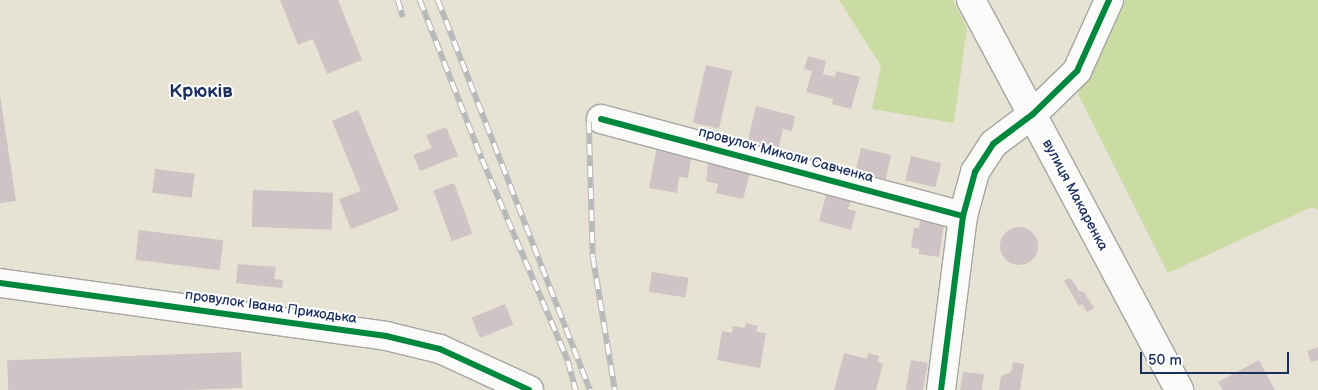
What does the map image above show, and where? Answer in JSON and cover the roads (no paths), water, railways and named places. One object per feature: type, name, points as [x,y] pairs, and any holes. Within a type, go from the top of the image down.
[{"type":"street","name":"вулиця Макаренка","points":[[971,0],[1179,390]]},
{"type":"street","points":[[941,390],[963,216],[968,190],[982,156],[1004,134],[1033,114],[1077,71],[1109,0]]},
{"type":"street","name":"провулок Миколи Савченка","points":[[601,119],[963,216]]},
{"type":"street","name":"провулок Івана Приходька","points":[[0,283],[386,336],[440,349],[490,380],[529,390]]},
{"type":"railway","points":[[398,0],[403,17]]},
{"type":"railway","points":[[420,0],[482,159],[568,361],[576,390]]},
{"type":"railway","points":[[438,0],[590,390]]},
{"type":"railway","points":[[589,122],[593,257],[615,390]]},
{"type":"district","name":"Крюків","points":[[201,92]]}]
